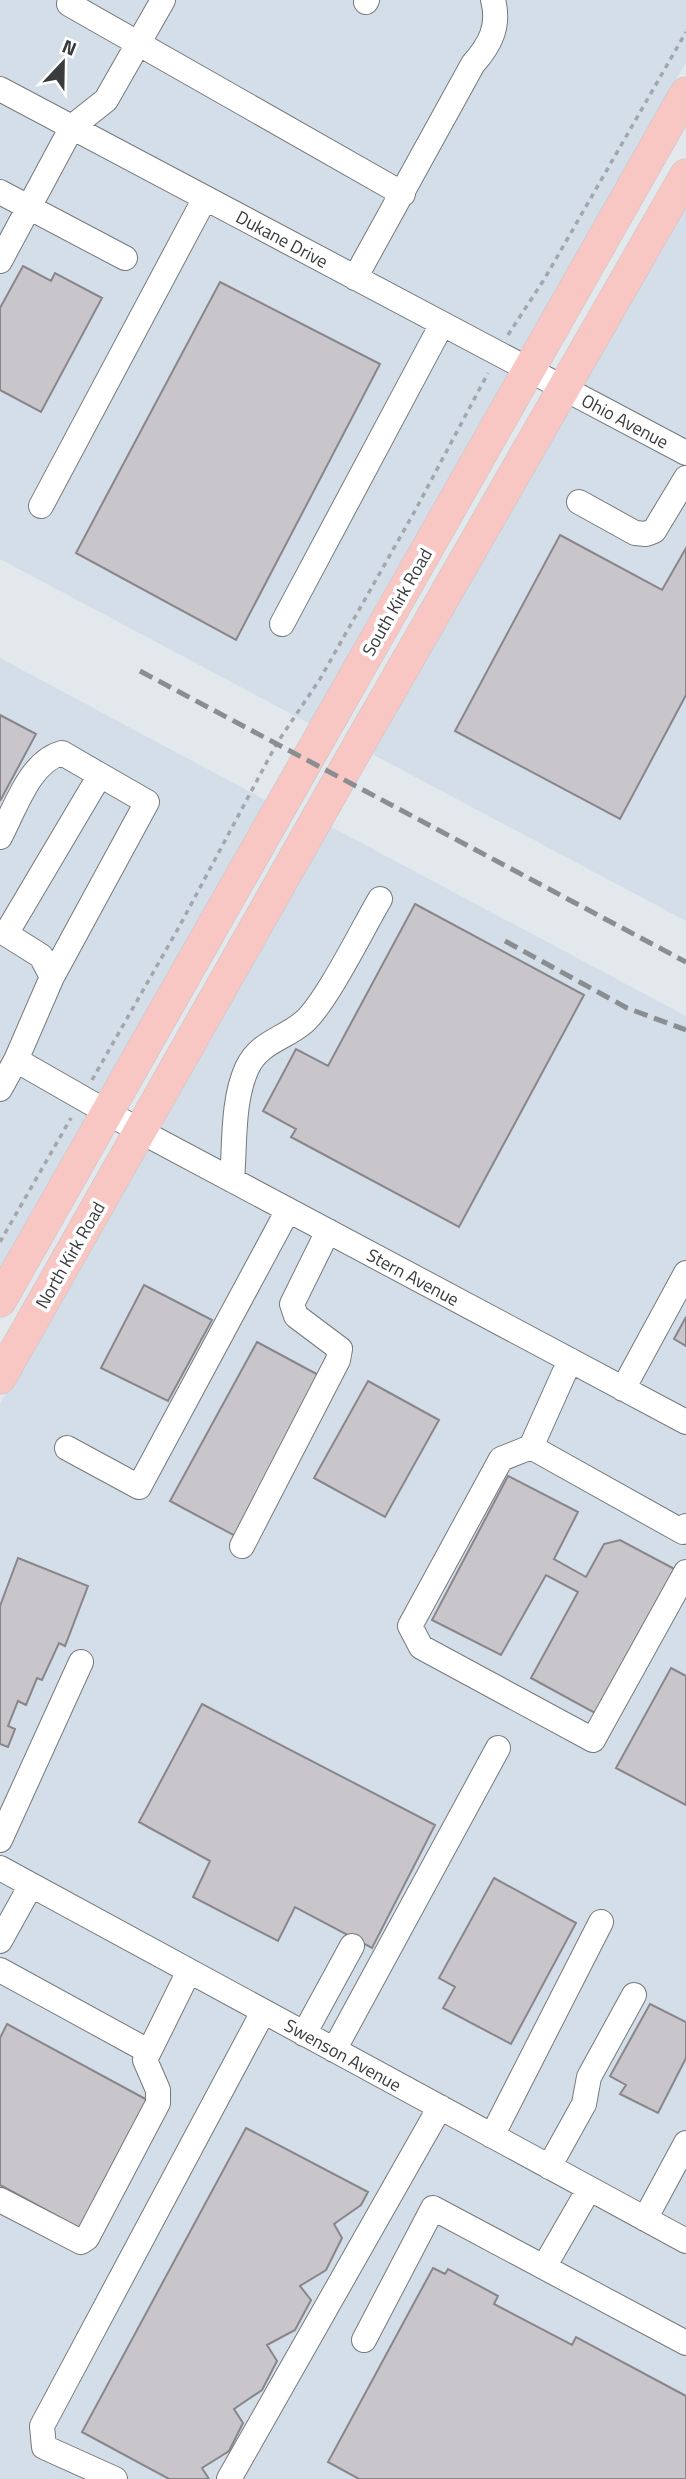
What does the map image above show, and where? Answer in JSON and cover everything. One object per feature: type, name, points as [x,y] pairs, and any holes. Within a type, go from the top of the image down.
[{"type":"main road","name":"South Kirk Road","points":[[94,1105],[529,369],[686,93]]},
{"type":"main road","points":[[140,1132],[686,176]]},
{"type":"main road","points":[[0,1300],[94,1105]]},
{"type":"main road","name":"North Kirk Road","points":[[0,1378],[140,1132]]},
{"type":"street","points":[[71,0],[69,4],[138,45],[403,194]]},
{"type":"street","points":[[0,261],[72,127],[106,100],[163,0]]},
{"type":"street","points":[[355,278],[473,64],[485,50],[497,17],[493,0]]},
{"type":"street","name":"Dukane Drive","points":[[0,89],[564,388]]},
{"type":"street","points":[[0,192],[125,258]]},
{"type":"street","points":[[41,506],[205,198]]},
{"type":"street","points":[[282,624],[442,324]]},
{"type":"street","name":"Ohio Avenue","points":[[564,388],[686,453]]},
{"type":"street","points":[[579,502],[635,533],[646,534],[654,531],[686,478]]},
{"type":"street","points":[[0,837],[32,778],[47,757],[62,753],[147,802],[52,977],[16,1060],[0,1089]]},
{"type":"street","points":[[52,977],[41,956],[2,936],[100,775]]},
{"type":"street","points":[[232,1180],[239,1094],[247,1067],[264,1045],[304,1022],[318,1004],[380,899]]},
{"type":"street","name":"Stern Avenue","points":[[16,1060],[140,1132],[686,1422]]},
{"type":"street","points":[[66,1448],[139,1487],[288,1210]]},
{"type":"street","points":[[242,1546],[338,1360],[340,1349],[296,1317],[292,1304],[328,1231]]},
{"type":"street","points":[[624,1389],[686,1273]]},
{"type":"street","points":[[570,1360],[531,1447],[501,1459],[410,1626],[421,1647],[593,1740],[686,1572]]},
{"type":"street","points":[[531,1447],[685,1537]]},
{"type":"street","points":[[0,1840],[81,1662]]},
{"type":"street","points":[[334,2050],[498,1748]]},
{"type":"street","name":"Swenson Avenue","points":[[0,1868],[686,2241]]},
{"type":"street","points":[[0,1941],[31,1885]]},
{"type":"street","points":[[492,2136],[601,1922]]},
{"type":"street","points":[[304,2034],[352,1946]]},
{"type":"street","points":[[0,1969],[148,2051]]},
{"type":"street","points":[[0,2200],[74,2239],[85,2241],[158,2103],[158,2090],[145,2060],[189,1971]]},
{"type":"street","points":[[549,2167],[584,2104],[589,2077],[634,1995]]},
{"type":"street","points":[[116,2479],[44,2447],[42,2426],[263,2011]]},
{"type":"street","points":[[229,2479],[440,2107]]},
{"type":"street","points":[[645,2219],[686,2143]]},
{"type":"street","points":[[544,2267],[589,2189]]},
{"type":"street","points":[[364,2340],[433,2208],[686,2343]]},
{"type":"path","points":[[0,1242],[94,1105],[179,928],[277,744],[320,679],[498,354],[686,32]]},
{"type":"shaded area","points":[[0,0],[686,0],[686,62],[310,724],[0,559]]},
{"type":"shaded area","points":[[686,195],[686,921],[370,753]]},
{"type":"shaded area","points":[[0,658],[269,802],[0,1279]]},
{"type":"shaded area","points":[[326,824],[686,1016],[686,2231],[0,1858],[0,1404]]},
{"type":"shaded area","points":[[0,1881],[686,2254],[686,2479],[0,2479]]},
{"type":"building","points":[[23,266],[51,281],[55,273],[102,298],[41,412],[0,390],[0,308]]},
{"type":"building","points":[[220,282],[380,364],[236,640],[76,553]]},
{"type":"building","points":[[560,535],[662,590],[686,548],[686,695],[620,819],[455,731]]},
{"type":"building","points":[[0,715],[36,734],[0,801]]},
{"type":"building","points":[[415,904],[584,995],[459,1227],[291,1137],[296,1129],[263,1111],[296,1049],[328,1066]]},
{"type":"building","points":[[144,1285],[212,1320],[168,1401],[101,1368]]},
{"type":"building","points":[[686,1317],[686,1346],[674,1339]]},
{"type":"building","points":[[257,1342],[324,1378],[239,1538],[170,1501]]},
{"type":"building","points":[[368,1381],[439,1420],[385,1517],[314,1478]]},
{"type":"building","points":[[508,1476],[578,1512],[554,1559],[586,1577],[604,1544],[620,1540],[682,1573],[604,1718],[531,1678],[578,1592],[546,1575],[501,1655],[432,1620]]},
{"type":"building","points":[[18,1558],[88,1586],[65,1646],[59,1643],[42,1680],[37,1678],[26,1705],[18,1701],[8,1726],[15,1729],[8,1747],[0,1744],[0,1606]]},
{"type":"building","points":[[671,1668],[686,1676],[686,1805],[616,1768]]},
{"type":"building","points":[[202,1704],[435,1825],[372,1948],[295,1907],[278,1941],[193,1897],[210,1861],[139,1822]]},
{"type":"building","points":[[494,1878],[576,1923],[511,2044],[443,2008],[455,1987],[439,1978]]},
{"type":"building","points":[[650,2004],[686,2022],[686,2058],[658,2113],[620,2094],[626,2085],[610,2076]]},
{"type":"building","points":[[7,2024],[151,2102],[83,2230],[0,2185],[0,2038]]},
{"type":"building","points":[[246,2128],[368,2192],[361,2205],[334,2224],[342,2238],[326,2270],[300,2286],[311,2300],[295,2330],[267,2345],[277,2361],[262,2390],[234,2409],[243,2423],[229,2451],[202,2468],[209,2479],[169,2479],[82,2432]]},
{"type":"building","points":[[433,2268],[445,2274],[448,2269],[498,2296],[494,2304],[572,2345],[576,2337],[686,2396],[686,2479],[359,2479],[328,2462]]},
{"type":"railway","points":[[140,671],[686,962]]},
{"type":"railway","points":[[505,941],[627,1008],[686,1030]]}]
